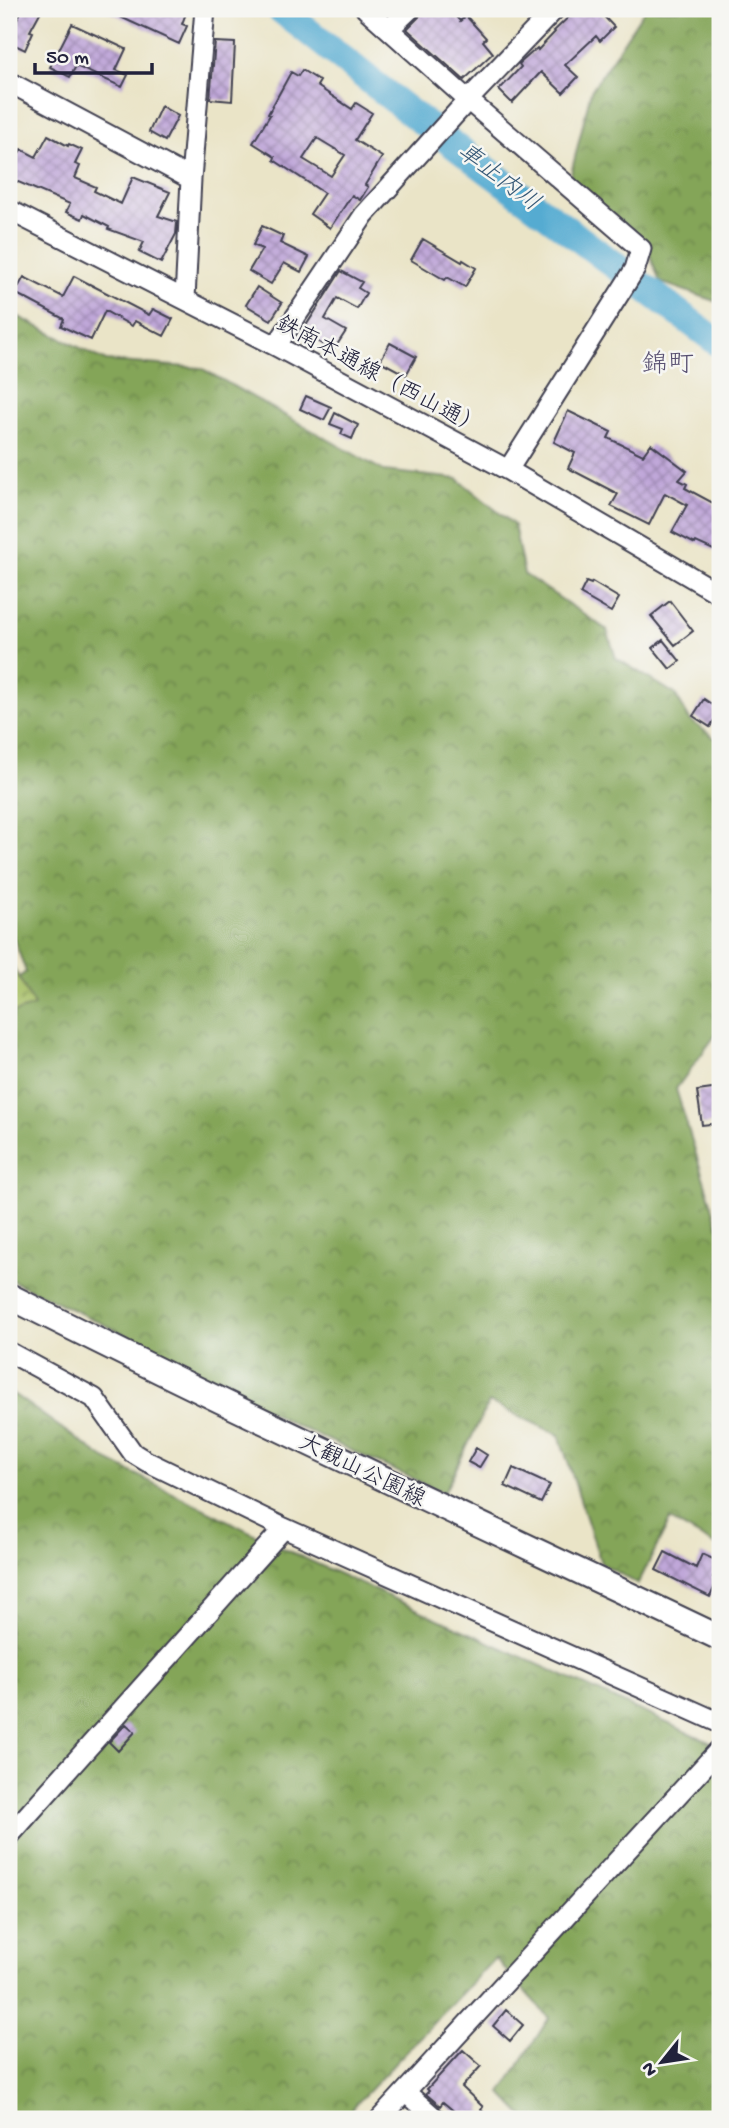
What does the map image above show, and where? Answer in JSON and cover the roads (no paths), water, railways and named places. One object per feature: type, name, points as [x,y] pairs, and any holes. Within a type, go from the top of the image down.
[{"type":"main road","name":"大観山公園線","points":[[9,1296],[126,1355],[720,1638]]},
{"type":"street","points":[[185,299],[191,179],[205,9]]},
{"type":"street","points":[[366,9],[641,248],[630,276],[508,470]]},
{"type":"street","points":[[389,29],[410,9]]},
{"type":"street","points":[[276,346],[364,215],[555,9]]},
{"type":"street","points":[[9,82],[191,179]]},
{"type":"street","name":"鉄南本通線（西山通）","points":[[9,210],[276,346],[508,470],[720,594]]},
{"type":"street","points":[[9,1352],[94,1398],[138,1457],[284,1528],[720,1723]]},
{"type":"street","points":[[9,1836],[284,1528]]},
{"type":"street","points":[[380,2119],[720,1749]]},
{"type":"street","points":[[405,2092],[436,2119]]},
{"type":"waterway","name":"車止内川","points":[[280,9],[407,110],[720,344]]},
{"type":"district","name":"錦町","points":[[668,362]]}]
